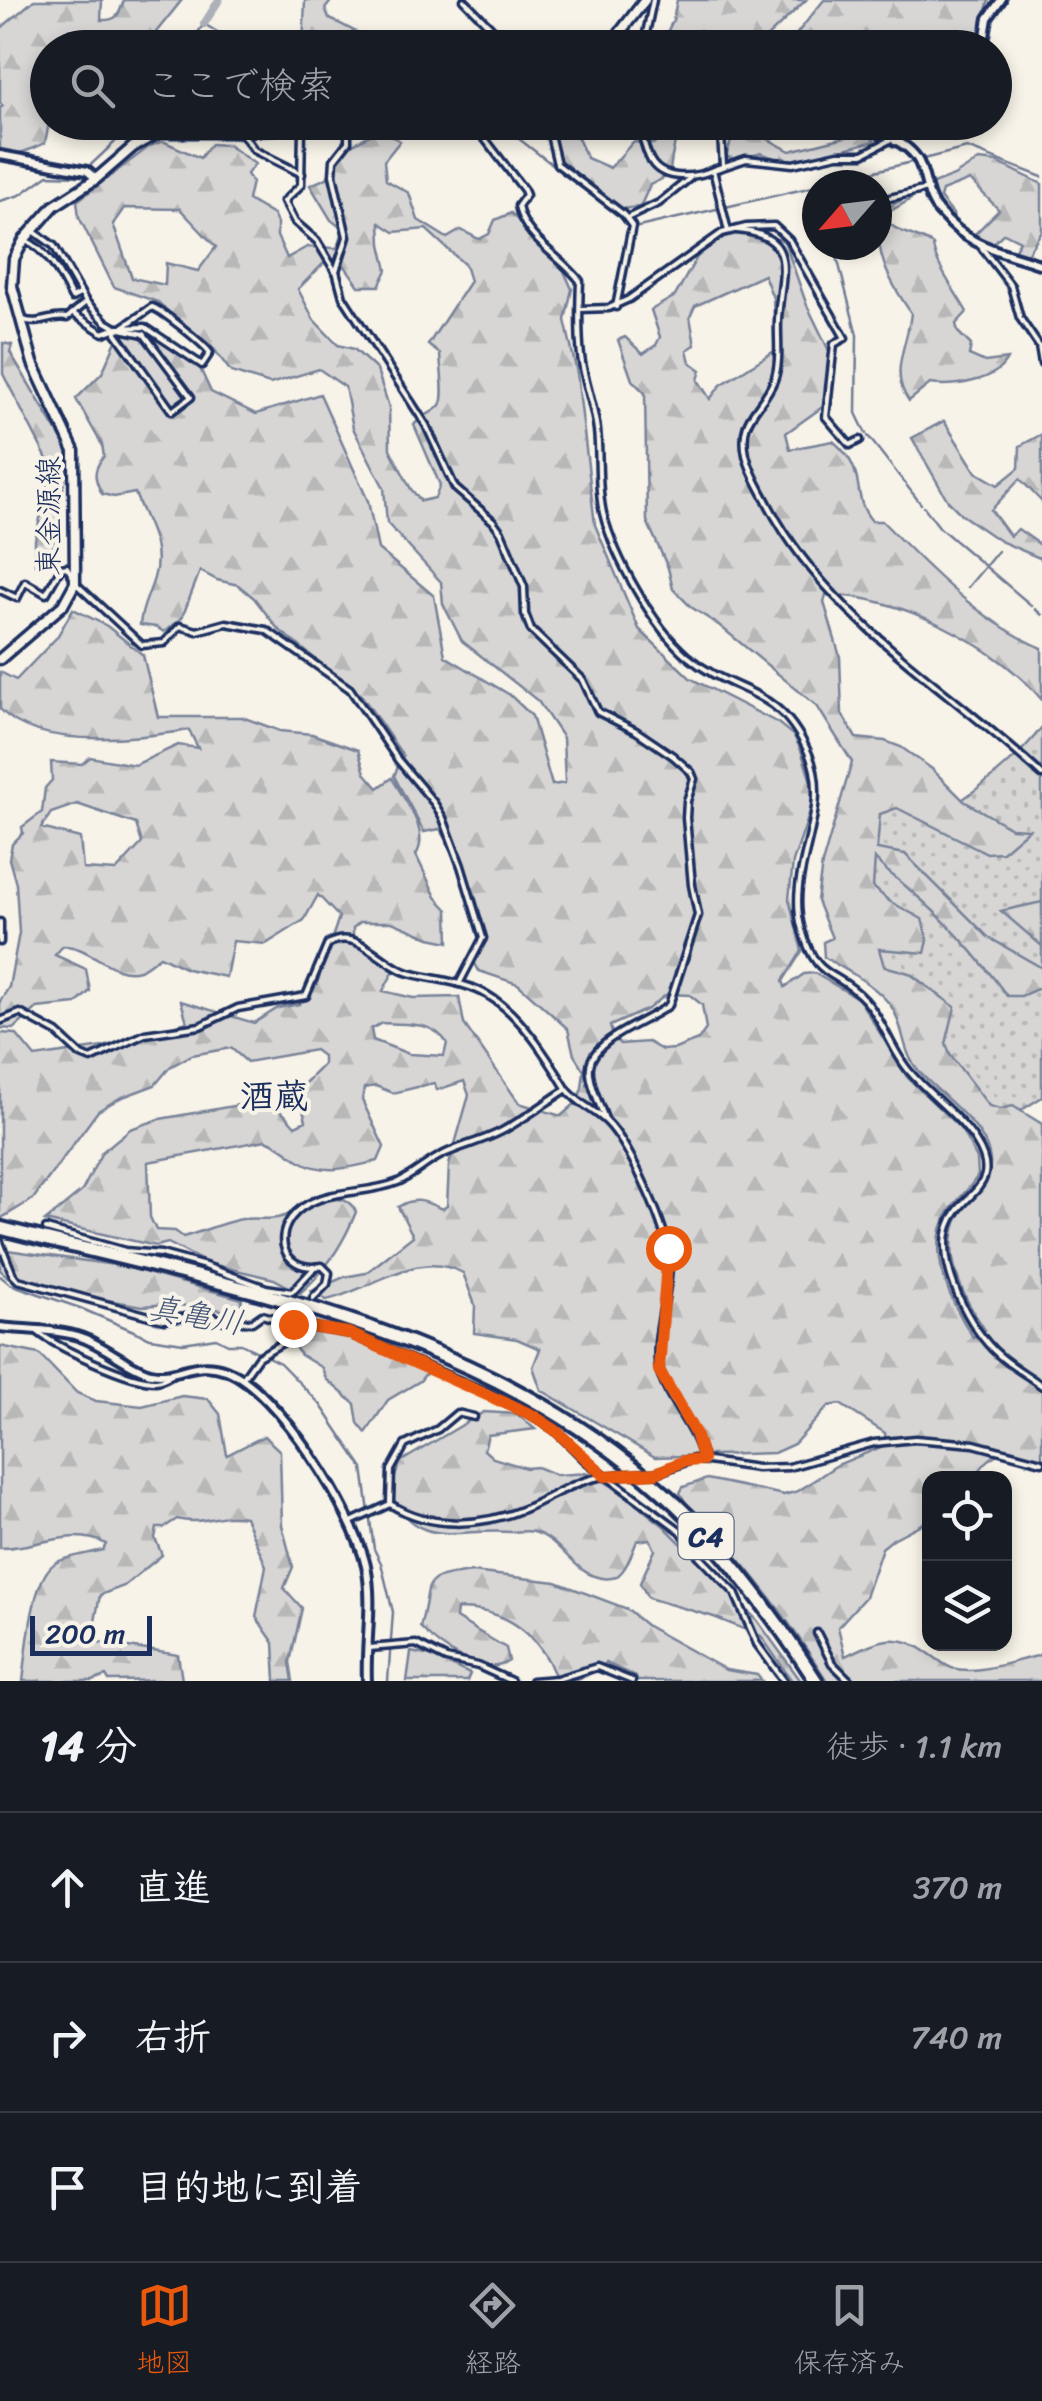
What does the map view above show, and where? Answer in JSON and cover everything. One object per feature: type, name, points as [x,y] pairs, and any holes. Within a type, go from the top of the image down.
[{"type":"highway","name":"C4","points":[[0,1228],[308,1306],[493,1376],[609,1448],[652,1484],[734,1567],[819,1675]]},
{"type":"highway","name":"C4","points":[[442,1354],[564,1425],[664,1504],[740,1586],[808,1681]]},
{"type":"main road","points":[[622,30],[645,0]]},
{"type":"main road","name":"東金源線","points":[[0,659],[63,605],[75,581],[74,452],[33,362],[11,274],[14,259],[24,240],[54,206],[145,140]]},
{"type":"street","points":[[464,0],[493,30]]},
{"type":"street","points":[[647,30],[653,0]]},
{"type":"street","points":[[986,30],[988,18],[1001,0]]},
{"type":"street","points":[[247,140],[254,150],[302,174]]},
{"type":"street","points":[[302,140],[301,184],[284,201],[295,222],[317,241],[336,272],[352,313],[426,425],[455,488],[493,520],[501,532],[524,587],[525,614],[531,630],[583,680],[598,712],[636,731],[687,768],[694,779],[686,818],[698,919],[670,1005],[608,1040],[590,1062],[605,1119]]},
{"type":"street","points":[[336,272],[347,243],[334,186],[334,160],[348,140]]},
{"type":"street","points":[[486,140],[524,190],[526,195],[518,206],[521,217],[541,245],[579,278],[581,359],[597,430],[602,497],[609,530],[639,593],[675,644],[697,664],[776,704],[809,754],[816,796],[796,895],[804,936],[818,966],[868,1004],[908,1070],[956,1115],[984,1156],[984,1179],[947,1230],[952,1278],[960,1302],[982,1338],[1004,1360],[1042,1386]]},
{"type":"street","points":[[552,140],[558,164],[628,218],[632,230],[616,306]]},
{"type":"street","points":[[645,140],[648,156],[656,168],[672,176],[697,175]]},
{"type":"street","points":[[721,140],[723,165]]},
{"type":"street","points":[[628,218],[659,203],[685,180],[723,165],[753,159],[793,164],[838,154],[863,154],[893,140],[919,162],[937,210],[981,247],[1012,286],[1020,318],[1039,346],[1042,364]]},
{"type":"street","points":[[0,155],[87,171],[96,179]]},
{"type":"street","points":[[713,170],[728,231]]},
{"type":"street","points":[[892,197],[927,189]]},
{"type":"street","points":[[580,309],[616,306],[728,231],[774,226],[789,240],[845,338],[834,344],[826,417],[850,445],[860,440]]},
{"type":"street","points":[[32,230],[54,246],[86,302],[116,328],[144,334],[191,398],[172,411],[116,328]]},
{"type":"street","points":[[737,230],[757,231],[771,240],[782,254],[785,270],[778,306],[774,379],[746,427],[749,464],[774,514],[789,540],[828,588],[1042,775]]},
{"type":"street","points":[[24,240],[38,246],[72,298],[80,294]]},
{"type":"street","points":[[981,247],[1042,265]]},
{"type":"street","points":[[20,320],[35,323],[52,316],[67,318],[86,302]]},
{"type":"street","points":[[72,313],[106,334],[152,308],[163,312],[188,336],[210,349],[210,353],[202,365],[145,328],[123,326]]},
{"type":"street","points":[[145,328],[146,312]]},
{"type":"street","points":[[0,590],[17,598],[26,582],[46,594],[61,568],[67,567],[94,602],[142,644],[164,643],[180,626],[202,632],[226,623],[242,624],[277,635],[350,689],[398,760],[434,802],[462,866],[483,938],[460,984]]},
{"type":"street","points":[[0,922],[0,942]]},
{"type":"street","points":[[0,1021],[20,1013],[57,1033],[80,1055],[91,1059],[146,1034],[200,1026],[238,1008],[306,996],[328,944],[341,939],[366,947],[405,972],[460,984],[489,996],[510,1014],[561,1076],[567,1089],[605,1119],[646,1189],[668,1248],[659,1370],[695,1433],[703,1460]]},
{"type":"street","points":[[313,1298],[329,1280],[327,1269],[296,1262],[286,1250],[285,1224],[294,1212],[327,1195],[398,1182],[445,1153],[504,1130],[567,1089]]},
{"type":"street","points":[[46,1229],[125,1251],[161,1254],[266,1288],[292,1292],[315,1267]]},
{"type":"street","points":[[0,1242],[12,1276],[36,1285],[164,1320],[208,1314],[224,1321],[252,1322],[262,1315],[348,1333],[514,1406],[555,1430],[605,1476],[680,1532],[736,1594],[757,1644],[784,1681]]},
{"type":"street","points":[[242,1378],[258,1357],[287,1340],[302,1313]]},
{"type":"street","points":[[0,1326],[73,1334],[112,1350],[143,1371],[157,1374],[204,1365],[228,1371],[261,1394],[330,1484],[366,1566],[370,1608],[368,1681]]},
{"type":"street","points":[[38,1332],[82,1358],[115,1371],[157,1381],[175,1372]]},
{"type":"street","points":[[390,1504],[391,1470],[405,1445],[438,1429],[458,1413],[474,1417]]},
{"type":"street","points":[[349,1524],[390,1504],[433,1520],[475,1522],[522,1509],[578,1481],[656,1473],[684,1461],[790,1467],[874,1443],[915,1438],[1002,1449],[1042,1462]]},
{"type":"street","points":[[817,1633],[832,1662],[850,1681]]},
{"type":"street","points":[[369,1648],[416,1644],[446,1659],[478,1666],[511,1681]]},
{"type":"street","points":[[819,1675],[832,1662]]},
{"type":"street","points":[[532,1681],[557,1680],[597,1667],[632,1681]]},
{"type":"green space","points":[[34,0],[102,0],[101,20],[107,20],[117,16],[124,0],[182,0],[158,30],[30,30],[30,140],[46,140],[18,153],[0,154],[0,29]]},
{"type":"green space","points":[[305,0],[332,0],[325,9],[329,18],[352,30],[304,30]]},
{"type":"green space","points":[[677,0],[806,0],[775,30],[668,30]]},
{"type":"green space","points":[[824,0],[989,0],[980,30],[800,30]]},
{"type":"green space","points":[[361,140],[398,140],[384,161],[386,180],[409,193],[418,220],[447,238],[461,230],[479,239],[489,234],[495,220],[511,213],[564,271],[572,289],[565,320],[577,373],[595,525],[639,629],[690,678],[778,723],[794,736],[812,785],[812,806],[793,862],[789,899],[802,951],[783,981],[785,987],[804,974],[814,973],[859,999],[907,1077],[961,1129],[977,1159],[978,1175],[949,1212],[939,1243],[950,1293],[973,1337],[985,1330],[957,1276],[952,1245],[959,1216],[989,1173],[988,1151],[962,1112],[912,1062],[891,1006],[877,991],[824,957],[823,942],[832,938],[817,901],[822,864],[852,762],[817,706],[673,589],[647,521],[645,393],[632,380],[618,340],[625,337],[643,354],[656,345],[660,337],[651,310],[675,296],[697,257],[717,238],[738,234],[784,240],[806,303],[833,359],[828,403],[786,433],[790,449],[833,441],[856,473],[861,502],[872,521],[882,521],[977,609],[1042,648],[1042,700],[999,660],[944,626],[883,603],[854,597],[826,595],[824,602],[840,657],[842,714],[856,738],[901,747],[932,769],[964,801],[1011,828],[1029,829],[1002,852],[987,853],[897,808],[880,814],[877,849],[905,854],[988,937],[1042,968],[1042,987],[1021,996],[1007,996],[949,927],[875,859],[873,887],[922,919],[928,940],[925,953],[879,949],[884,966],[909,973],[955,1007],[946,1044],[989,1106],[1013,1106],[1042,1124],[1042,1461],[1012,1451],[996,1455],[980,1471],[922,1471],[922,1524],[882,1548],[865,1597],[838,1627],[845,1656],[885,1640],[895,1640],[914,1645],[952,1668],[973,1670],[1042,1652],[1042,1681],[827,1681],[762,1588],[680,1493],[683,1487],[707,1479],[784,1495],[798,1491],[837,1465],[886,1445],[885,1433],[840,1404],[829,1406],[794,1444],[774,1453],[655,1457],[541,1390],[533,1367],[540,1349],[517,1339],[474,1333],[475,1305],[463,1273],[429,1265],[394,1273],[326,1300],[312,1291],[344,1277],[366,1273],[413,1236],[398,1207],[414,1201],[442,1209],[447,1206],[449,1165],[469,1095],[464,1081],[437,1090],[434,1083],[393,1093],[376,1086],[364,1088],[362,1100],[384,1147],[378,1161],[339,1169],[319,1168],[266,1140],[148,1162],[150,1217],[156,1230],[175,1231],[183,1237],[237,1220],[287,1216],[331,1199],[349,1203],[356,1212],[346,1234],[326,1266],[300,1293],[274,1279],[207,1263],[168,1243],[156,1246],[45,1221],[82,1191],[102,1152],[130,1129],[160,1119],[261,1101],[284,1114],[295,1126],[306,1121],[298,1090],[323,1065],[323,1056],[315,1050],[247,1062],[231,1048],[192,1055],[170,1067],[155,1085],[98,1111],[33,1199],[0,1219],[0,1033],[16,1034],[35,1057],[103,1047],[187,1022],[181,1001],[254,1023],[278,1008],[299,1004],[317,983],[339,917],[318,895],[304,920],[266,944],[233,941],[226,977],[187,969],[160,956],[139,970],[129,971],[63,946],[55,955],[86,969],[90,991],[76,1004],[37,1008],[14,1029],[0,1028],[0,1001],[9,987],[19,933],[16,884],[9,859],[12,844],[23,833],[22,827],[42,812],[45,788],[52,780],[51,762],[82,764],[90,757],[135,765],[178,745],[198,748],[189,730],[117,738],[63,736],[17,722],[0,709],[0,672],[16,680],[57,637],[73,609],[107,626],[143,655],[158,717],[242,717],[280,731],[312,734],[358,750],[365,773],[378,788],[392,778],[418,826],[420,846],[416,855],[436,897],[448,910],[449,942],[392,922],[360,922],[353,928],[353,936],[367,952],[396,967],[383,991],[413,998],[459,997],[464,1024],[519,1103],[561,1116],[577,1102],[582,1088],[584,1071],[574,1055],[568,1029],[518,984],[479,971],[473,960],[480,942],[481,923],[469,880],[440,829],[424,832],[394,776],[403,756],[362,696],[278,629],[254,598],[238,585],[200,571],[182,618],[164,632],[140,625],[156,566],[152,534],[135,493],[114,497],[102,494],[96,479],[104,456],[102,445],[76,399],[102,373],[119,334],[141,329],[199,366],[211,392],[256,414],[320,394],[368,501],[378,549],[434,596],[445,656],[510,695],[532,716],[552,785],[565,783],[563,738],[538,701],[462,641],[443,604],[441,582],[387,523],[384,488],[353,428],[345,387],[319,369],[270,384],[231,372],[211,345],[158,302],[114,287],[79,217],[77,201],[150,146],[163,141],[200,158],[211,144],[228,145],[255,164],[247,174],[252,182],[248,200],[273,215],[287,258],[307,247],[337,248],[344,230],[331,220],[310,185],[327,178],[344,149]],"holes":[[[124,208],[180,209],[216,247],[198,271],[166,263],[165,285],[132,278],[113,224]],[[380,223],[394,232],[426,229],[465,265],[470,281],[428,345],[440,354],[442,401],[414,425],[440,485],[435,498],[421,501],[390,449],[389,407],[377,370],[354,349],[338,345],[314,320],[298,289],[326,261],[340,259],[359,286],[379,286],[387,270]],[[764,275],[773,298],[776,350],[721,385],[710,399],[698,380],[701,370],[690,362],[687,350],[695,345],[690,317],[695,306]],[[77,804],[136,824],[142,843],[116,871],[83,869],[80,838],[41,828],[51,813]],[[667,994],[690,995],[702,1005],[706,1029],[698,1040],[662,1050],[648,1042],[620,1044],[613,1037],[610,1026],[648,1009]],[[382,1023],[434,1030],[447,1043],[444,1056],[409,1054],[373,1040],[371,1029]]]},
{"type":"green space","points":[[555,140],[579,140],[587,158],[610,168],[633,142],[675,140],[670,175],[650,185],[640,207],[620,209],[559,159]]},
{"type":"green space","points":[[731,140],[769,140],[790,151],[833,140],[875,141],[802,160],[777,159],[761,153],[739,159],[726,157]]},
{"type":"green space","points":[[979,160],[997,162],[1042,184],[1042,231],[1027,254],[1014,251],[1020,241],[1004,233],[990,246],[972,237],[999,210],[970,180],[942,191],[940,198],[954,221],[937,206],[930,185]]},
{"type":"green space","points":[[911,195],[911,199],[892,210],[892,205]]},
{"type":"green space","points":[[892,225],[933,245],[967,312],[956,324],[958,332],[971,345],[969,355],[985,362],[1007,359],[1001,367],[984,378],[950,385],[930,384],[909,401],[900,369],[911,313],[884,260],[892,260]]},
{"type":"green space","points":[[3,343],[12,345],[10,352],[68,450],[56,542],[44,562],[35,564],[35,540],[47,489],[47,459],[3,374]]},
{"type":"green space","points":[[944,421],[976,472],[998,485],[1019,468],[1020,446],[1042,434],[1042,502],[1020,479],[991,510],[1010,536],[1018,529],[1042,546],[1042,559],[1000,541],[948,501],[912,438]]},
{"type":"green space","points":[[1042,727],[1042,1097],[1009,1118],[996,1118],[959,1074],[943,1038],[875,962],[882,940],[868,894],[878,786],[938,817],[1007,765]]},
{"type":"green space","points":[[1042,902],[1042,946],[1001,911]]},
{"type":"green space","points":[[7,1250],[122,1266],[242,1299],[239,1312],[168,1304],[143,1306],[8,1277],[0,1270],[0,1256]]},
{"type":"green space","points":[[298,1311],[349,1327],[427,1372],[420,1381],[388,1400],[366,1433],[358,1423],[355,1404],[326,1379],[322,1368],[301,1355],[289,1338]]},
{"type":"green space","points":[[0,1346],[39,1354],[77,1393],[96,1401],[142,1406],[182,1396],[208,1399],[220,1414],[227,1455],[264,1436],[280,1451],[282,1525],[293,1567],[284,1588],[302,1608],[290,1662],[293,1681],[276,1681],[274,1643],[256,1617],[266,1566],[245,1517],[227,1516],[195,1521],[177,1519],[157,1528],[155,1538],[162,1555],[124,1586],[100,1595],[93,1632],[98,1642],[178,1655],[182,1680],[109,1681],[106,1676],[93,1681],[23,1681],[36,1598],[48,1570],[62,1560],[103,1550],[106,1544],[80,1537],[0,1548]]},
{"type":"green space","points":[[484,1412],[517,1414],[535,1429],[488,1435],[484,1450],[493,1458],[556,1475],[590,1473],[664,1526],[757,1620],[801,1681],[792,1681],[761,1636],[714,1617],[648,1598],[640,1583],[655,1550],[650,1539],[637,1541],[621,1573],[600,1578],[580,1568],[554,1543],[534,1532],[442,1533],[414,1524],[389,1494],[400,1462]]},
{"type":"green space","points":[[473,1572],[556,1582],[625,1608],[647,1626],[726,1670],[757,1675],[762,1681],[637,1681],[606,1663],[586,1676],[563,1681],[521,1629],[499,1616],[457,1609],[456,1618],[506,1648],[509,1661],[498,1666],[474,1664],[449,1651],[420,1627],[430,1584],[443,1577]]},
{"type":"green space","points":[[411,1652],[431,1656],[470,1674],[467,1681],[407,1681]]},
{"type":"waterway","name":"真亀川","points":[[204,24],[219,0]]},
{"type":"waterway","points":[[200,30],[204,24],[214,30]]},
{"type":"waterway","name":"真亀川","points":[[0,201],[20,195],[48,175],[79,176],[116,140]]},
{"type":"waterway","points":[[520,140],[628,223]]},
{"type":"waterway","points":[[880,170],[967,148],[1042,177]]},
{"type":"waterway","points":[[634,228],[802,189]]},
{"type":"waterway","points":[[838,260],[857,335],[856,413],[866,434]]},
{"type":"waterway","points":[[868,436],[921,504]]},
{"type":"waterway","points":[[924,507],[940,528],[1032,606]]},
{"type":"waterway","points":[[968,587],[998,551]]},
{"type":"waterway","points":[[1035,609],[1042,615]]},
{"type":"waterway","name":"真亀川","points":[[0,1276],[10,1284],[150,1338],[183,1343],[216,1338],[228,1344],[241,1344],[280,1363],[320,1404],[363,1468],[374,1549],[393,1612],[388,1681]]},
{"type":"district","name":"酒蔵","points":[[274,1096]]},
{"type":"route","points":[[293,1324],[348,1333],[532,1415],[555,1430],[605,1476],[656,1473],[684,1461],[703,1460],[695,1433],[664,1382],[658,1364],[668,1248]]}]
